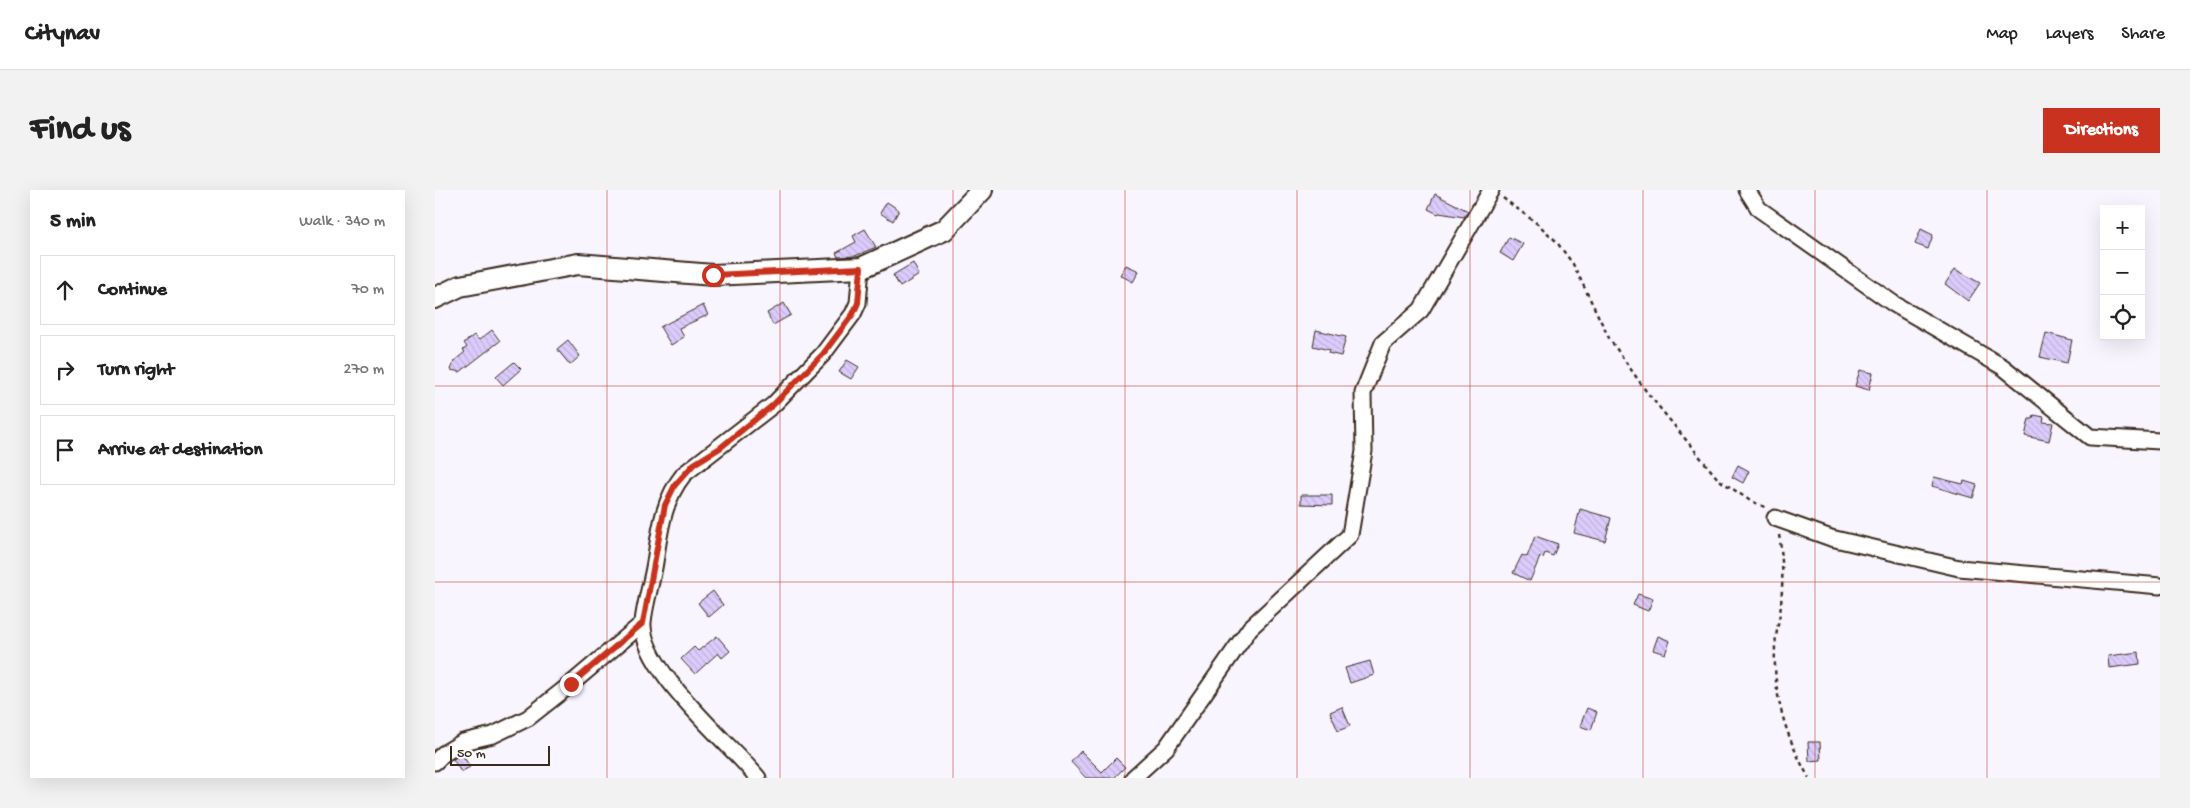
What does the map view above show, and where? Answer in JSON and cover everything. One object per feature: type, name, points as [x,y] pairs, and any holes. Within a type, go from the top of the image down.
[{"type":"street","points":[[435,298],[459,286],[578,264],[713,275],[861,268],[944,230],[982,190]]},
{"type":"street","points":[[1747,190],[1759,210],[1894,304],[2003,367],[2090,437],[2160,441]]},
{"type":"street","points":[[1133,778],[1166,748],[1251,628],[1350,535],[1365,451],[1363,393],[1383,343],[1421,310],[1495,193]]},
{"type":"street","points":[[758,778],[665,676],[648,645],[643,623],[665,505],[675,485],[694,464],[720,448],[773,405],[823,354],[853,314],[858,303],[861,268]]},
{"type":"street","points":[[1775,518],[1831,538],[1959,568],[2160,586]]},
{"type":"street","points":[[435,762],[443,754],[463,742],[493,735],[528,718],[643,623]]},
{"type":"path","points":[[1495,193],[1539,225],[1556,241],[1573,264],[1609,338],[1646,391],[1718,480],[1749,500],[1767,508],[1775,518],[1782,569],[1781,603],[1775,645],[1776,687],[1781,716],[1795,754],[1809,778]]},
{"type":"building","points":[[1435,194],[1468,211],[1464,217],[1438,214],[1428,209]]},
{"type":"building","points":[[887,202],[899,210],[893,221],[880,213]]},
{"type":"building","points":[[865,229],[876,247],[855,256],[838,257],[836,253],[856,242],[853,236]]},
{"type":"building","points":[[1921,229],[1933,235],[1928,249],[1915,244]]},
{"type":"building","points":[[1509,237],[1523,244],[1513,261],[1500,253]]},
{"type":"building","points":[[913,263],[919,275],[900,287],[893,275]]},
{"type":"building","points":[[1126,265],[1139,271],[1133,282],[1120,275]]},
{"type":"building","points":[[1955,269],[1980,283],[1968,301],[1945,284]]},
{"type":"building","points":[[784,303],[791,315],[773,325],[767,313]]},
{"type":"building","points":[[703,305],[708,315],[679,328],[684,337],[671,345],[660,327]]},
{"type":"building","points":[[492,330],[500,341],[460,372],[451,370],[454,361],[465,352],[463,350],[467,347],[464,343],[474,335],[479,340]]},
{"type":"building","points":[[1316,330],[1346,337],[1341,356],[1328,353],[1329,350],[1313,346]]},
{"type":"building","points":[[2046,333],[2072,340],[2067,363],[2040,357]]},
{"type":"building","points":[[568,340],[580,356],[570,365],[557,349]]},
{"type":"building","points":[[847,360],[859,367],[851,379],[839,372]]},
{"type":"building","points":[[514,362],[521,369],[503,385],[496,377]]},
{"type":"building","points":[[1860,370],[1873,373],[1869,390],[1855,386]]},
{"type":"building","points":[[2034,415],[2044,417],[2043,422],[2053,423],[2049,441],[2025,436],[2029,419],[2033,419]]},
{"type":"building","points":[[1738,465],[1749,471],[1743,483],[1732,477]]},
{"type":"building","points":[[1934,477],[1963,484],[1964,481],[1977,485],[1973,498],[1932,486]]},
{"type":"building","points":[[1301,495],[1332,495],[1332,505],[1301,504]]},
{"type":"building","points":[[1580,509],[1611,518],[1605,541],[1574,533]]},
{"type":"building","points":[[1535,536],[1558,544],[1553,556],[1545,553],[1543,558],[1540,557],[1530,581],[1513,573],[1522,555],[1527,557]]},
{"type":"building","points":[[713,591],[723,605],[709,617],[698,603]]},
{"type":"building","points":[[1638,594],[1653,599],[1648,611],[1633,605]]},
{"type":"building","points":[[717,636],[730,651],[722,658],[718,653],[695,674],[681,659],[694,647],[698,651]]},
{"type":"building","points":[[1658,636],[1670,641],[1665,654],[1653,650]]},
{"type":"building","points":[[2139,652],[2140,664],[2109,668],[2108,656]]},
{"type":"building","points":[[1370,661],[1374,675],[1350,683],[1345,668]]},
{"type":"building","points":[[1342,707],[1350,726],[1338,731],[1330,712]]},
{"type":"building","points":[[1587,708],[1597,712],[1591,730],[1580,726]]},
{"type":"building","points":[[1808,742],[1820,742],[1821,760],[1809,761]]},
{"type":"building","points":[[1081,751],[1102,772],[1116,758],[1125,767],[1114,778],[1086,778],[1071,762]]},
{"type":"building","points":[[462,754],[470,767],[461,772],[453,759]]},
{"type":"route","points":[[571,684],[643,623],[665,505],[675,485],[694,464],[720,448],[773,405],[823,354],[853,314],[858,303],[861,268],[713,275]]}]
